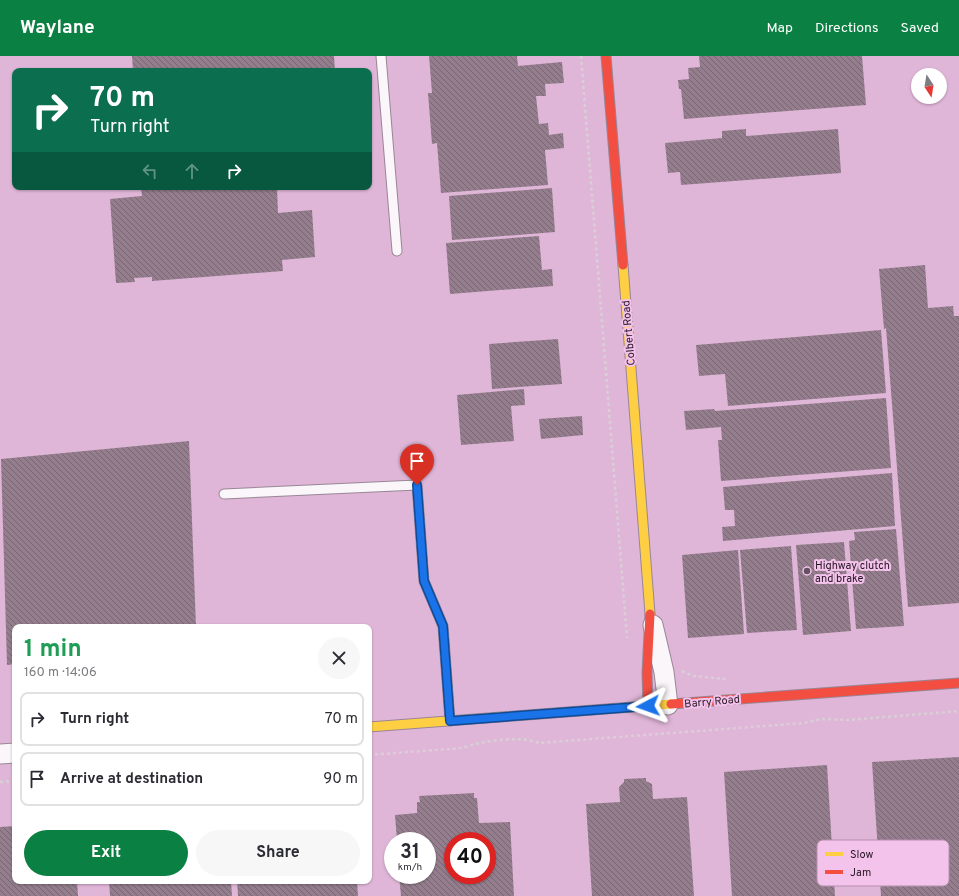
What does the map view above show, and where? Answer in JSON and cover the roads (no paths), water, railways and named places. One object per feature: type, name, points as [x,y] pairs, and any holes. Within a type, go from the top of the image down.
[{"type":"street","name":"Colbert Road","points":[[606,56],[650,610],[647,672],[648,706]]},
{"type":"street","name":"Colbert Road","points":[[650,610],[664,672],[668,705]]},
{"type":"street","name":"Barry Road","points":[[372,727],[959,683]]},
{"type":"street","points":[[0,754],[12,753]]},
{"type":"lane","points":[[381,56],[396,250]]},
{"type":"lane","points":[[224,494],[417,485],[424,581],[443,626],[450,721]]},
{"type":"place","name":"Highway clutch and brake","points":[[807,571]]}]
